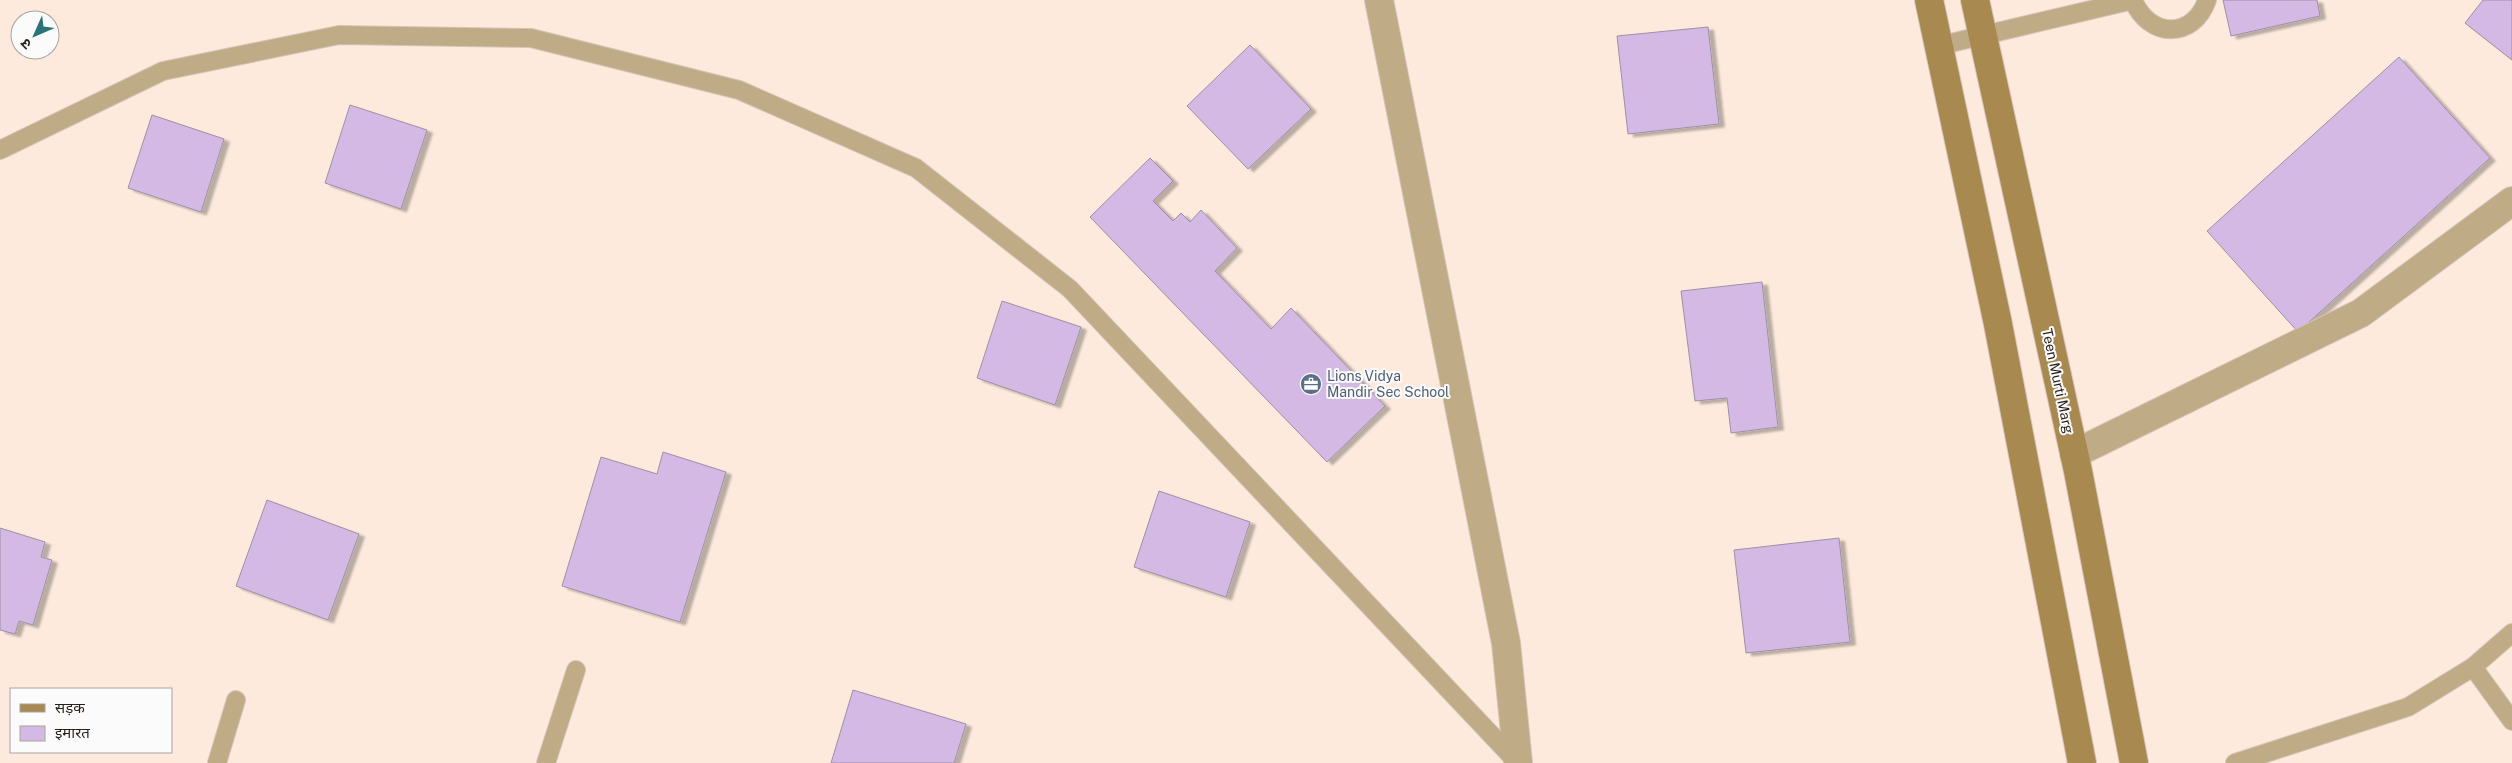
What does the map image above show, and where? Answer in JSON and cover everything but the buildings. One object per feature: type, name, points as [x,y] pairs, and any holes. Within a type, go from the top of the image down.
[{"type":"main road","points":[[1929,0],[1998,324],[2082,763]]},
{"type":"main road","name":"Teen Murti Marg","points":[[1975,0],[2074,454],[2134,763]]},
{"type":"street","points":[[1379,0],[1506,643],[1518,763]]},
{"type":"street","points":[[2074,454],[2361,313],[2512,201]]},
{"type":"lane","points":[[1938,46],[2133,0],[2140,14],[2151,24],[2165,29],[2180,28],[2193,22],[2203,11],[2207,0]]},
{"type":"lane","points":[[0,150],[163,71],[339,35],[532,38],[739,90],[916,168],[1070,289],[1518,763]]},
{"type":"lane","points":[[2235,763],[2408,707],[2473,667],[2512,633]]},
{"type":"lane","points":[[2473,667],[2512,721]]},
{"type":"lane","points":[[546,763],[576,670]]},
{"type":"lane","points":[[217,763],[236,700]]},
{"type":"place","name":"Lions Vidya Mandir Sec School","points":[[1311,384]]}]
